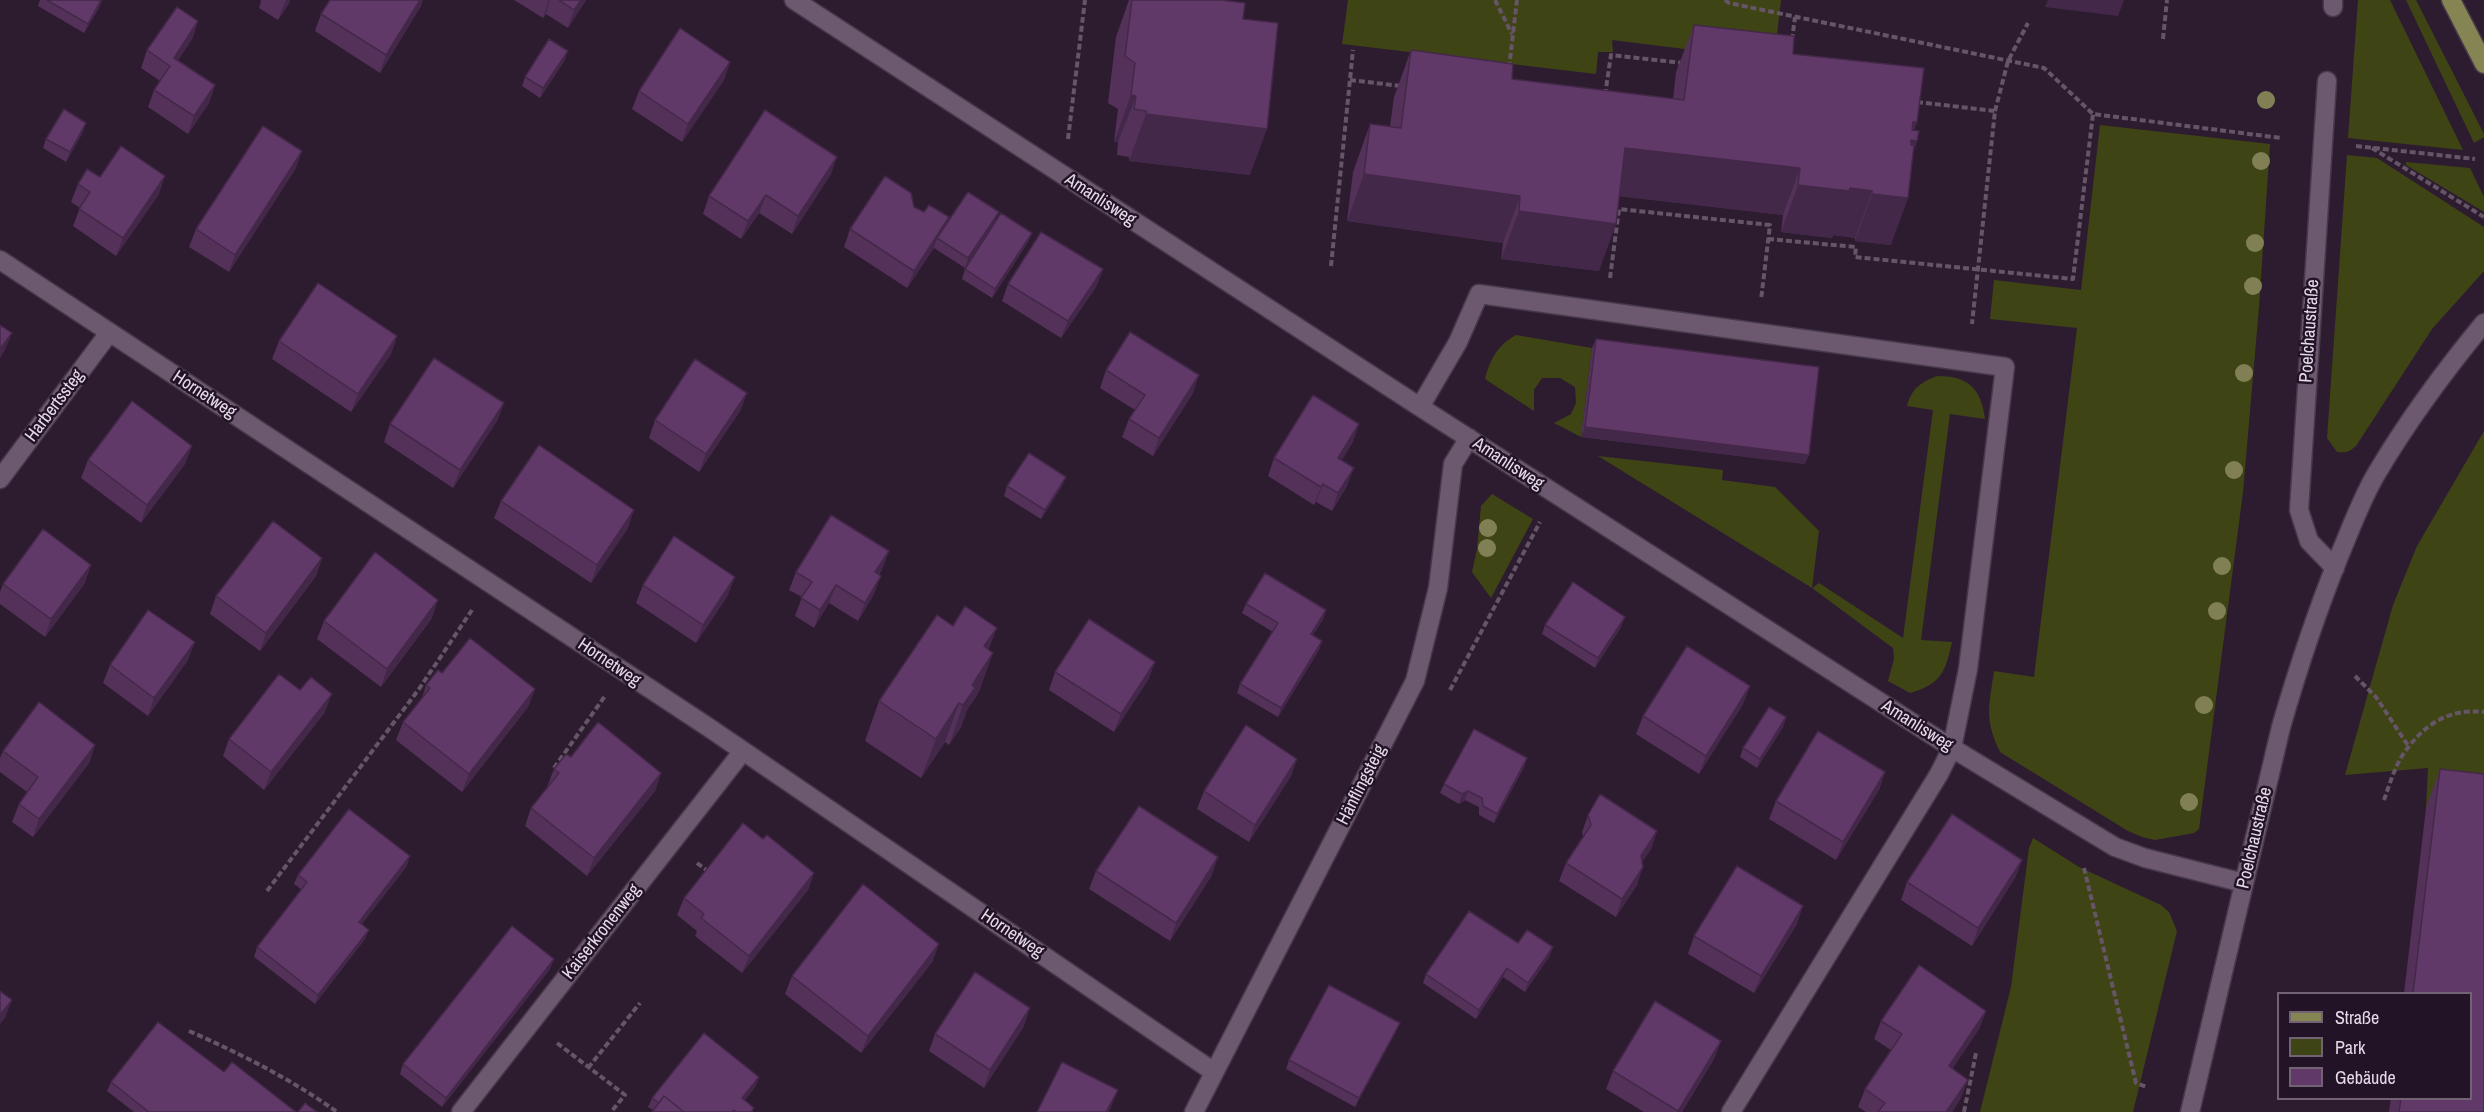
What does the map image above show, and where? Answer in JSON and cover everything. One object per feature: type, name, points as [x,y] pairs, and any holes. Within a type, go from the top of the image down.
[{"type":"main road","points":[[2451,0],[2484,64]]},
{"type":"street","name":"Amanlisweg","points":[[794,0],[1420,407],[1952,748],[2115,847],[2145,858],[2244,883]]},
{"type":"street","name":"Poelchaustraße","points":[[2327,81],[2299,510],[2309,542],[2335,568]]},
{"type":"street","name":"Hornetweg","points":[[0,260],[743,751],[1215,1072]]},
{"type":"street","points":[[1420,407],[1458,342],[1479,294],[2005,367],[1968,669],[1952,748],[1940,774],[1731,1112]]},
{"type":"street","name":"Poelchaustraße","points":[[2190,1112],[2297,671],[2335,568],[2360,505],[2378,472],[2428,396],[2484,323]]},
{"type":"street","name":"Harbertssteg","points":[[0,479],[109,333]]},
{"type":"street","name":"Hänflingsteig","points":[[1194,1112],[1416,681],[1438,588],[1453,464],[1469,438]]},
{"type":"street","name":"Kaiserkronenweg","points":[[461,1112],[743,751]]},
{"type":"path","points":[[1064,177],[1085,0]]},
{"type":"path","points":[[1495,0],[1512,35]]},
{"type":"path","points":[[1507,77],[1517,0]]},
{"type":"path","points":[[1725,0],[1729,3],[2044,68],[2093,114],[2281,138]]},
{"type":"path","points":[[2163,39],[2167,0]]},
{"type":"path","points":[[1791,51],[1795,17]]},
{"type":"path","points":[[1972,324],[1995,111],[2008,61],[2028,23]]},
{"type":"path","points":[[1331,266],[1353,50]]},
{"type":"path","points":[[1604,99],[1611,55],[1694,64]]},
{"type":"path","points":[[1350,80],[1410,87]]},
{"type":"path","points":[[1914,102],[1995,111]]},
{"type":"path","points":[[1768,238],[1856,247],[1855,257],[2073,279],[2093,114]]},
{"type":"path","points":[[2350,146],[2475,159]]},
{"type":"path","points":[[2372,148],[2484,217]]},
{"type":"path","points":[[1605,311],[1619,210],[1770,225],[1758,333]]},
{"type":"path","points":[[267,891],[419,689],[490,584]]},
{"type":"path","points":[[554,768],[622,671]]},
{"type":"path","points":[[2355,676],[2376,697],[2409,747]]},
{"type":"path","points":[[2384,800],[2401,757],[2435,720],[2468,710],[2484,712]]},
{"type":"path","points":[[2082,862],[2136,1083],[2147,1088]]},
{"type":"path","points":[[588,1068],[640,1003]]},
{"type":"path","points":[[530,1024],[624,1095],[611,1112]]},
{"type":"path","points":[[189,1031],[244,1055],[337,1112]]},
{"type":"path","points":[[1964,1112],[1976,1053]]},
{"type":"green space","points":[[1348,0],[1781,0],[1774,60],[1612,40],[1613,52],[1598,52],[1596,74],[1342,44]]},
{"type":"green space","points":[[2358,0],[2390,0],[2463,150],[2348,138]]},
{"type":"green space","points":[[2406,0],[2416,0],[2484,134],[2484,137],[2474,143]]},
{"type":"green space","points":[[2100,125],[2270,144],[2243,492],[2199,829],[2194,833],[2155,840],[2128,831],[2000,752],[1992,730],[1989,712],[1994,671],[2034,677],[2077,328],[1990,319],[1994,280],[2081,290]]},
{"type":"green space","points":[[2347,155],[2377,158],[2484,227],[2484,271],[2432,329],[2356,446],[2349,451],[2337,452],[2327,438]]},
{"type":"green space","points":[[2406,162],[2470,168],[2484,197],[2484,212],[2406,165]]},
{"type":"green space","points":[[1516,335],[1592,348],[1581,437],[1554,423],[1571,414],[1576,403],[1575,387],[1560,378],[1542,378],[1534,390],[1534,411],[1485,379],[1496,353],[1504,343]]},
{"type":"green space","points":[[1937,376],[1965,381],[1980,399],[1985,419],[1950,414],[1921,640],[1952,642],[1947,662],[1940,676],[1929,686],[1910,693],[1888,681],[1894,659],[1893,648],[1812,588],[1819,583],[1903,638],[1933,410],[1907,406],[1911,395],[1918,387]]},
{"type":"green space","points":[[2484,431],[2484,815],[2426,808],[2428,768],[2345,775],[2393,605],[2417,546]]},
{"type":"green space","points":[[1598,456],[1723,470],[1722,480],[1775,487],[1819,531],[1812,588]]},
{"type":"green space","points":[[1492,494],[1533,519],[1491,598],[1472,572],[1477,549],[1481,506]]},
{"type":"green space","points":[[2033,838],[2079,867],[2161,905],[2169,912],[2177,931],[2133,1112],[1980,1112],[2011,987],[2029,848]]},
{"type":"building","points":[[47,0],[101,0],[88,24]]},
{"type":"building","points":[[330,0],[420,0],[386,55],[321,14]]},
{"type":"building","points":[[559,0],[581,0],[574,10]]},
{"type":"building","points":[[1132,0],[1221,0],[1245,3],[1243,19],[1278,23],[1267,129],[1146,114],[1146,111],[1134,109],[1136,96],[1131,95],[1135,63],[1125,56]]},
{"type":"building","points":[[177,7],[198,21],[174,58],[215,85],[194,116],[154,90],[170,66],[147,50]]},
{"type":"building","points":[[1694,25],[1794,36],[1793,54],[1924,68],[1917,122],[1913,122],[1912,130],[1919,131],[1917,141],[1911,140],[1911,145],[1914,145],[1908,198],[1872,194],[1872,191],[1850,188],[1849,191],[1798,185],[1800,168],[1625,148],[1616,224],[1519,211],[1520,196],[1364,174],[1370,124],[1401,128],[1411,50],[1513,64],[1512,79],[1684,100]]},
{"type":"building","points":[[680,28],[730,62],[688,124],[639,91]]},
{"type":"building","points":[[549,39],[568,51],[543,88],[525,77]]},
{"type":"building","points":[[64,109],[86,123],[70,152],[46,139]]},
{"type":"building","points":[[765,110],[837,157],[798,216],[766,195],[748,221],[709,196]]},
{"type":"building","points":[[263,126],[302,151],[235,255],[196,229]]},
{"type":"building","points":[[121,146],[165,176],[123,238],[79,209],[90,192],[78,184],[87,169],[100,177]]},
{"type":"building","points":[[885,176],[911,193],[914,207],[924,212],[929,205],[949,217],[914,271],[850,229]]},
{"type":"building","points":[[968,192],[999,212],[968,258],[937,238]]},
{"type":"building","points":[[1001,213],[1032,233],[995,289],[965,269]]},
{"type":"building","points":[[1041,232],[1103,269],[1068,321],[1008,284]]},
{"type":"building","points":[[318,283],[397,336],[358,394],[279,341]]},
{"type":"building","points":[[0,325],[12,333],[0,349]]},
{"type":"building","points":[[1130,332],[1199,375],[1159,438],[1129,419],[1145,395],[1106,370]]},
{"type":"building","points":[[1596,339],[1819,367],[1809,455],[1585,427]]},
{"type":"building","points":[[434,358],[504,403],[460,470],[390,424]]},
{"type":"building","points":[[695,359],[747,393],[706,454],[655,420]]},
{"type":"building","points":[[1313,395],[1359,424],[1338,458],[1354,468],[1338,493],[1323,484],[1321,487],[1274,458]]},
{"type":"building","points":[[132,401],[192,446],[147,505],[88,460]]},
{"type":"building","points":[[539,445],[634,510],[597,565],[501,501]]},
{"type":"building","points":[[1029,453],[1066,477],[1045,510],[1007,486]]},
{"type":"building","points":[[831,515],[889,551],[875,572],[881,576],[865,603],[836,585],[820,610],[801,598],[812,582],[796,572]]},
{"type":"building","points":[[273,521],[322,558],[266,633],[216,596]]},
{"type":"building","points":[[43,529],[91,565],[51,619],[3,584]]},
{"type":"building","points":[[674,536],[735,577],[703,625],[643,585]]},
{"type":"building","points":[[375,552],[438,600],[387,669],[324,621]]},
{"type":"building","points":[[1265,573],[1326,610],[1311,634],[1322,641],[1281,708],[1240,684],[1278,623],[1246,604]]},
{"type":"building","points":[[1573,582],[1625,617],[1598,658],[1545,625]]},
{"type":"building","points":[[965,606],[997,628],[984,646],[993,653],[972,685],[975,688],[963,705],[959,703],[936,739],[879,701],[937,615],[953,626]]},
{"type":"building","points":[[148,610],[195,642],[154,698],[110,665]]},
{"type":"building","points":[[1089,619],[1155,662],[1121,714],[1055,672]]},
{"type":"building","points":[[470,638],[535,689],[469,774],[403,722],[430,688],[426,685],[438,670],[442,673]]},
{"type":"building","points":[[1687,646],[1750,686],[1706,756],[1643,716]]},
{"type":"building","points":[[279,674],[300,690],[311,677],[332,694],[271,772],[229,739]]},
{"type":"building","points":[[39,702],[95,745],[39,819],[19,804],[38,777],[3,751]]},
{"type":"building","points":[[1769,707],[1786,717],[1760,759],[1743,748]]},
{"type":"building","points":[[598,722],[661,773],[594,858],[531,808],[559,773],[554,769],[566,754],[571,757]]},
{"type":"building","points":[[1246,725],[1297,759],[1255,825],[1204,791]]},
{"type":"building","points":[[1474,729],[1527,758],[1497,814],[1483,806],[1482,798],[1468,791],[1462,794],[1444,784]]},
{"type":"building","points":[[1818,731],[1885,772],[1843,842],[1776,801]]},
{"type":"building","points":[[2440,769],[2484,774],[2484,1112],[2399,1112],[2401,1100],[2472,1100],[2472,992],[2413,992]]},
{"type":"building","points":[[1600,794],[1657,831],[1641,856],[1643,867],[1622,899],[1566,863],[1591,825],[1588,815]]},
{"type":"building","points":[[1139,806],[1218,857],[1176,923],[1096,871]]},
{"type":"building","points":[[349,809],[410,856],[359,922],[369,930],[318,995],[257,947],[307,882],[298,875]]},
{"type":"building","points":[[1952,814],[2022,860],[1978,928],[1907,882]]},
{"type":"building","points":[[743,823],[763,839],[767,835],[814,873],[749,956],[701,918],[704,914],[684,898]]},
{"type":"building","points":[[1737,866],[1803,906],[1761,976],[1694,936]]},
{"type":"building","points":[[863,884],[939,944],[868,1036],[792,976]]},
{"type":"building","points":[[1469,911],[1518,943],[1527,930],[1553,947],[1528,983],[1507,968],[1479,1010],[1426,974]]},
{"type":"building","points":[[512,926],[554,959],[446,1098],[403,1064]]},
{"type":"building","points":[[1919,965],[1986,1011],[1949,1066],[1968,1080],[1946,1112],[1878,1112],[1885,1103],[1865,1089],[1902,1034],[1881,1021]]},
{"type":"building","points":[[975,972],[1030,1008],[990,1070],[935,1034]]},
{"type":"building","points":[[1329,985],[1400,1023],[1359,1098],[1289,1060]]},
{"type":"building","points":[[0,991],[12,1000],[0,1015]]},
{"type":"building","points":[[1655,1001],[1721,1041],[1678,1111],[1613,1071]]},
{"type":"building","points":[[158,1022],[224,1072],[232,1062],[296,1112],[149,1112],[111,1082]]},
{"type":"building","points":[[704,1033],[759,1077],[742,1098],[754,1108],[751,1112],[734,1110],[732,1112],[684,1112],[664,1096],[659,1103],[652,1098]]},
{"type":"building","points":[[1062,1062],[1118,1090],[1106,1112],[1037,1112]]},
{"type":"building","points":[[664,1096],[684,1112],[652,1112]]},
{"type":"building","points":[[305,1103],[317,1112],[298,1112]]}]
